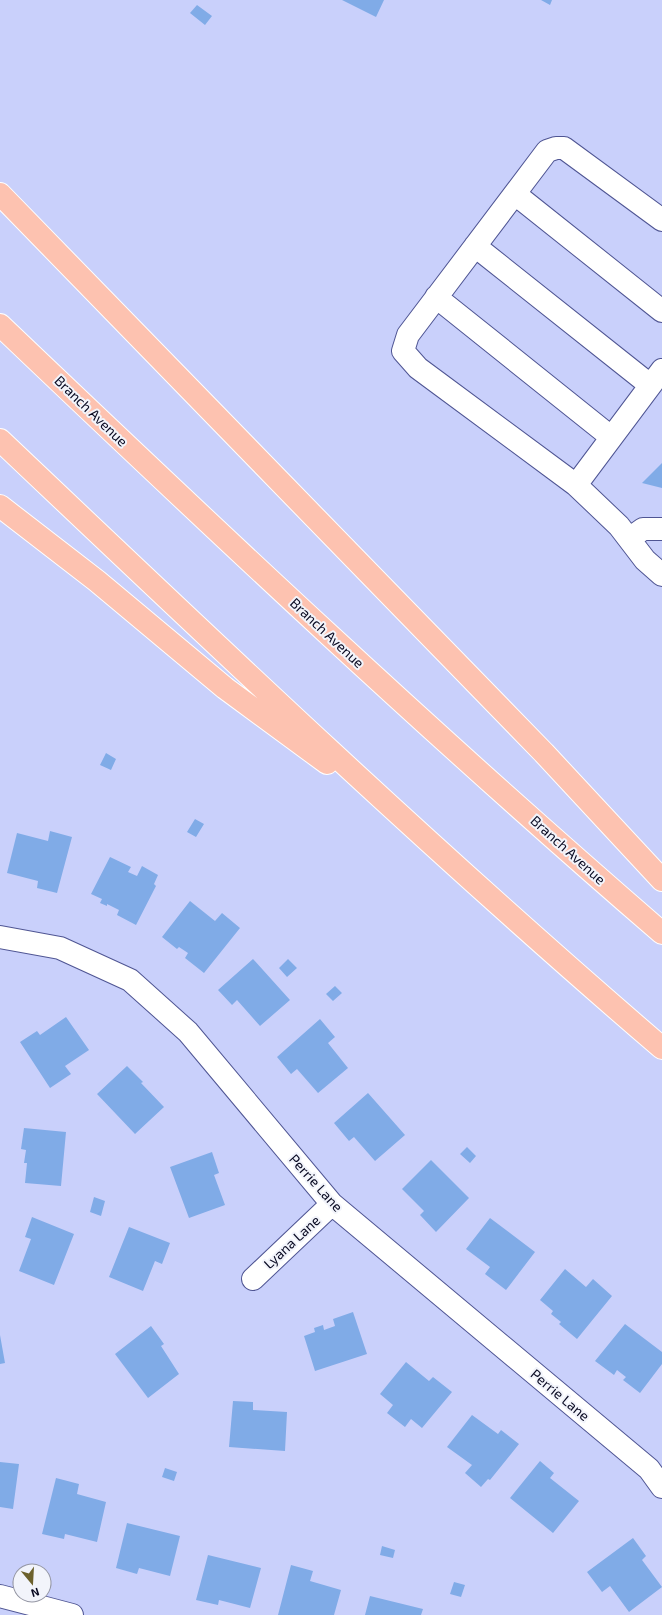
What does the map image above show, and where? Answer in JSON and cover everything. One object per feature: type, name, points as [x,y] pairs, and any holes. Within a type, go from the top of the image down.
[{"type":"highway","points":[[0,194],[544,753],[662,880]]},
{"type":"highway","name":"Branch Avenue","points":[[0,325],[179,495],[366,669],[589,870],[662,933]]},
{"type":"highway","points":[[0,440],[226,654],[565,964],[662,1048]]},
{"type":"highway","points":[[0,506],[97,581],[225,688],[419,831]]},
{"type":"street","points":[[662,220],[564,148],[556,148],[547,151],[408,335],[403,351],[418,368],[576,484],[619,526],[645,560],[662,575]]},
{"type":"street","points":[[515,194],[662,311]]},
{"type":"street","points":[[475,246],[656,377],[576,484]]},
{"type":"street","points":[[436,297],[611,437]]},
{"type":"street","points":[[629,539],[643,529],[662,529]]},
{"type":"street","name":"Perrie Lane","points":[[0,937],[60,948],[130,980],[188,1032],[332,1204],[649,1469],[662,1487]]},
{"type":"street","name":"Lyana Lane","points":[[253,1279],[332,1204]]},
{"type":"street","points":[[0,1596],[72,1615]]},
{"type":"building","points":[[342,0],[384,0],[376,17]]},
{"type":"building","points":[[541,0],[552,0],[550,5]]},
{"type":"building","points":[[197,5],[212,16],[205,25],[190,13]]},
{"type":"building","points":[[662,463],[662,488],[642,483]]},
{"type":"building","points":[[106,753],[116,759],[111,770],[100,765]]},
{"type":"building","points":[[195,819],[204,824],[196,837],[187,832]]},
{"type":"building","points":[[50,831],[72,837],[57,893],[37,888],[38,881],[7,873],[17,833],[48,841]]},
{"type":"building","points":[[110,857],[131,867],[128,872],[137,876],[142,866],[158,875],[154,884],[156,886],[136,925],[117,915],[119,910],[107,904],[107,906],[100,903],[102,899],[91,894]]},
{"type":"building","points":[[190,901],[215,921],[222,913],[240,928],[204,973],[185,958],[188,953],[179,947],[177,949],[162,937]]},
{"type":"building","points":[[253,959],[290,1000],[260,1026],[237,1000],[232,1005],[218,990]]},
{"type":"building","points":[[288,959],[297,968],[287,977],[279,968]]},
{"type":"building","points":[[335,986],[342,993],[333,1001],[326,994]]},
{"type":"building","points":[[66,1017],[89,1050],[65,1066],[71,1074],[50,1088],[20,1042],[37,1031],[40,1035]]},
{"type":"building","points":[[320,1019],[335,1037],[328,1043],[348,1068],[318,1093],[297,1069],[291,1074],[277,1057]]},
{"type":"building","points":[[127,1066],[164,1107],[135,1134],[97,1094]]},
{"type":"building","points":[[368,1093],[405,1135],[375,1161],[354,1137],[349,1141],[334,1123]]},
{"type":"building","points":[[24,1128],[66,1132],[61,1186],[25,1183],[27,1163],[24,1163],[26,1150],[21,1149]]},
{"type":"building","points":[[467,1147],[476,1156],[470,1163],[460,1154]]},
{"type":"building","points":[[212,1152],[219,1173],[214,1175],[225,1205],[189,1218],[170,1167]]},
{"type":"building","points":[[431,1160],[469,1198],[436,1232],[420,1215],[424,1211],[402,1189]]},
{"type":"building","points":[[94,1197],[105,1201],[101,1216],[90,1212]]},
{"type":"building","points":[[32,1217],[74,1234],[54,1285],[19,1271],[31,1239],[25,1237]]},
{"type":"building","points":[[490,1218],[535,1252],[506,1290],[485,1274],[490,1267],[466,1249]]},
{"type":"building","points":[[129,1227],[170,1243],[162,1264],[155,1261],[143,1291],[109,1277]]},
{"type":"building","points":[[565,1269],[586,1287],[593,1279],[612,1296],[577,1339],[559,1324],[561,1322],[551,1314],[553,1311],[540,1300]]},
{"type":"building","points":[[353,1312],[367,1354],[315,1371],[304,1336],[315,1332],[314,1328],[323,1325],[324,1330],[335,1326],[333,1319]]},
{"type":"building","points":[[625,1324],[662,1352],[662,1364],[640,1393],[623,1380],[626,1377],[617,1370],[614,1375],[595,1361]]},
{"type":"building","points":[[151,1326],[164,1344],[161,1346],[179,1374],[148,1398],[115,1354]]},
{"type":"building","points":[[0,1335],[5,1363],[0,1364]]},
{"type":"building","points":[[406,1362],[429,1381],[433,1377],[452,1392],[422,1428],[411,1419],[405,1427],[387,1413],[393,1405],[380,1394]]},
{"type":"building","points":[[233,1401],[253,1402],[253,1410],[287,1412],[285,1451],[229,1447]]},
{"type":"building","points":[[472,1415],[498,1434],[501,1430],[519,1444],[490,1480],[488,1479],[481,1487],[465,1473],[472,1465],[447,1447]]},
{"type":"building","points":[[540,1461],[554,1473],[550,1478],[579,1501],[553,1533],[510,1498]]},
{"type":"building","points":[[0,1462],[19,1464],[13,1509],[0,1507]]},
{"type":"building","points":[[165,1468],[177,1472],[174,1481],[162,1477]]},
{"type":"building","points":[[56,1478],[79,1484],[77,1494],[106,1502],[97,1542],[65,1534],[64,1539],[42,1534]]},
{"type":"building","points":[[127,1523],[180,1536],[170,1576],[139,1568],[137,1574],[116,1568]]},
{"type":"building","points":[[633,1538],[646,1556],[642,1560],[662,1587],[629,1612],[610,1586],[602,1592],[587,1572]]},
{"type":"building","points":[[382,1546],[395,1550],[393,1558],[380,1555]]},
{"type":"building","points":[[208,1555],[261,1568],[250,1608],[219,1600],[218,1605],[196,1600]]},
{"type":"building","points":[[291,1565],[313,1571],[310,1581],[341,1590],[334,1615],[278,1615]]},
{"type":"building","points":[[454,1582],[465,1585],[461,1597],[450,1594]]},
{"type":"building","points":[[370,1596],[423,1609],[421,1615],[365,1615]]}]
